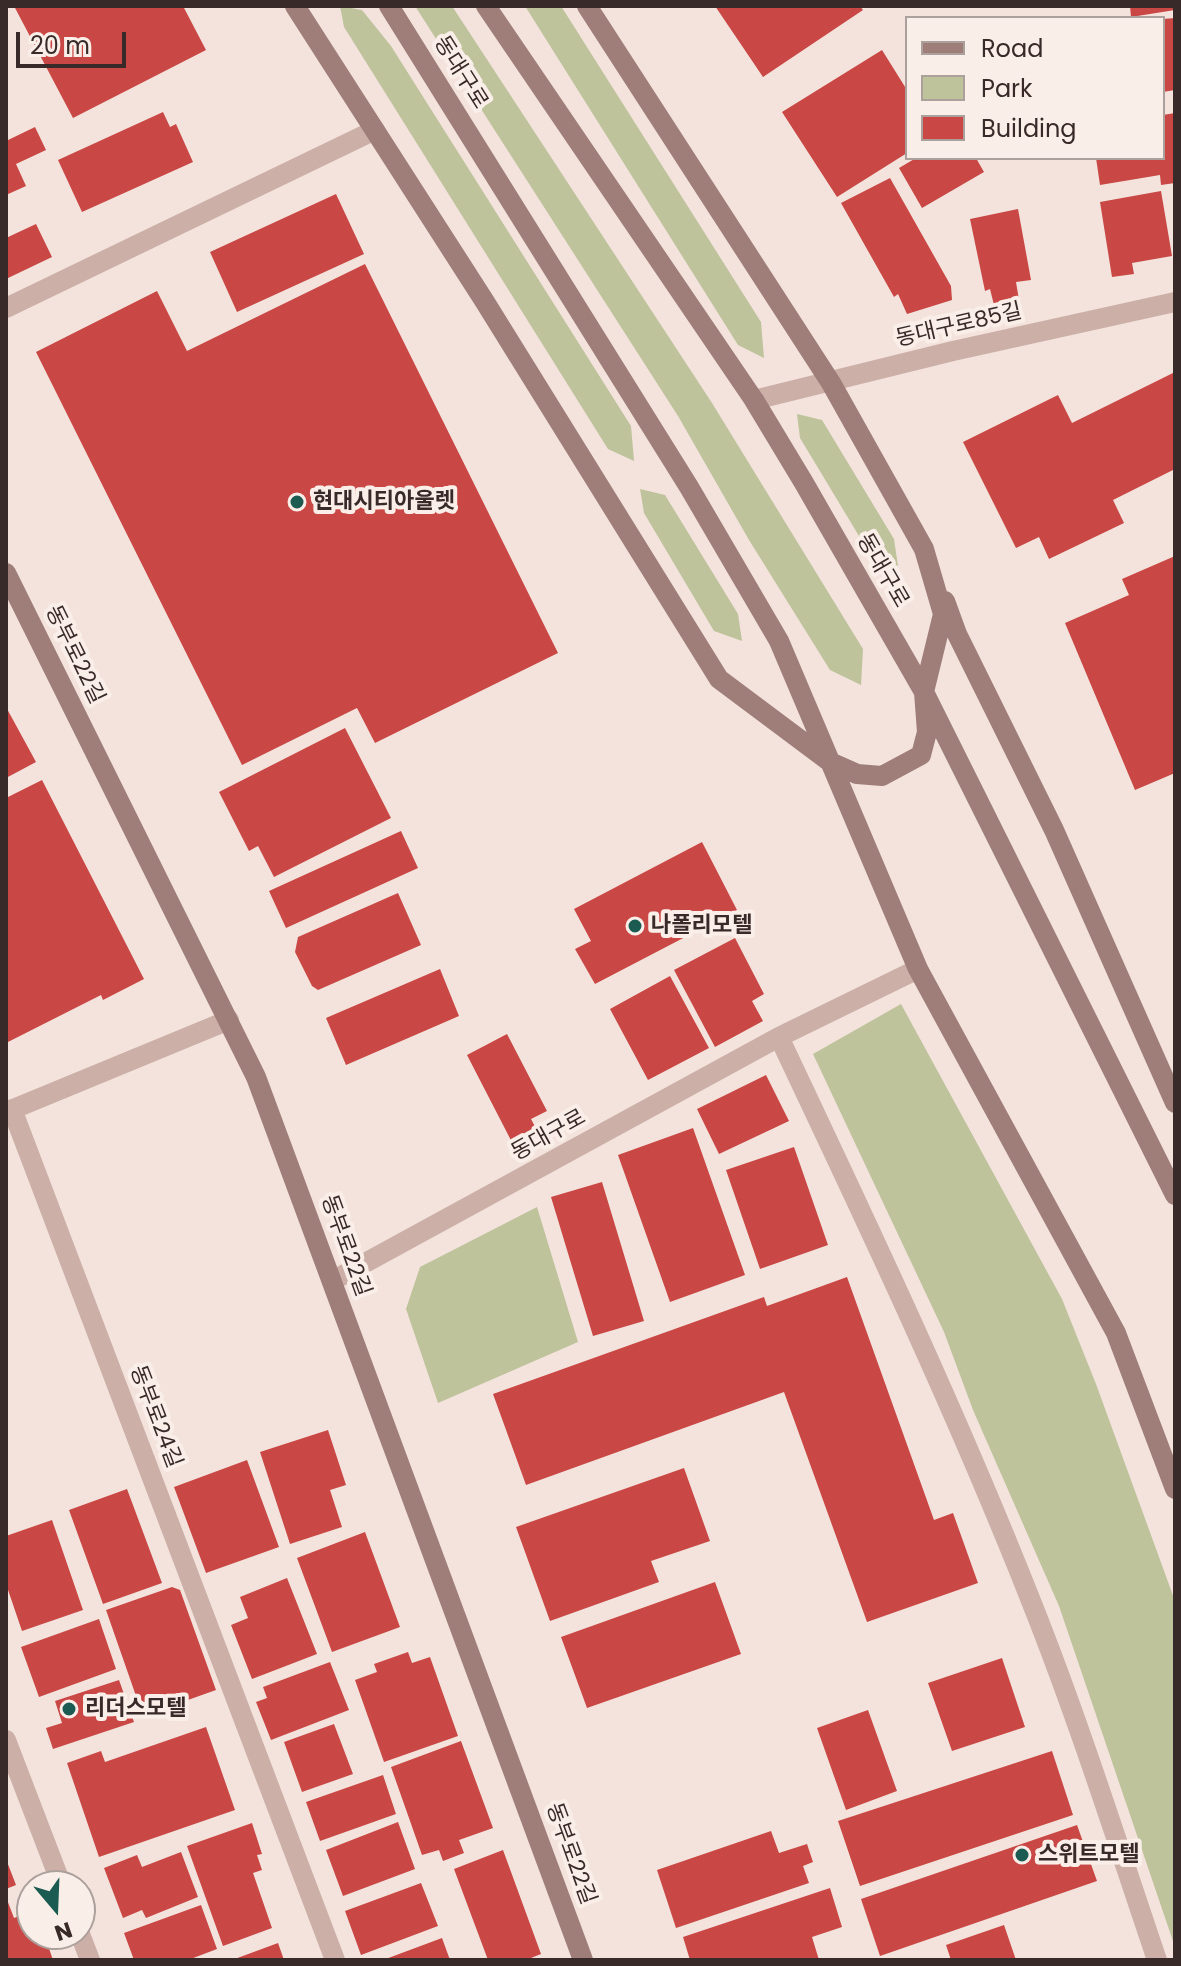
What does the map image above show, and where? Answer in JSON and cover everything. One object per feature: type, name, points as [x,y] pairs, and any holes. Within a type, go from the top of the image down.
[{"type":"main road","points":[[295,6],[494,315],[719,679],[830,762],[857,774],[882,776],[921,755],[927,732],[924,692],[943,614],[924,549]]},
{"type":"main road","name":"동대구로","points":[[389,6],[689,487],[779,641],[918,969],[1116,1333],[1175,1489]]},
{"type":"main road","name":"동대구로","points":[[486,6],[754,400],[924,692],[1175,1195]]},
{"type":"main road","points":[[587,6],[831,383],[924,549],[957,634],[1054,830],[1175,1103]]},
{"type":"main road","name":"동부로22길","points":[[6,573],[256,1077],[583,1960]]},
{"type":"street","points":[[6,308],[375,130]]},
{"type":"street","name":"동대구로85길","points":[[754,400],[953,351],[1175,302]]},
{"type":"street","name":"동대구로","points":[[332,1281],[779,1037],[918,969]]},
{"type":"street","name":"동부로24길","points":[[229,1020],[9,1111],[335,1960]]},
{"type":"street","points":[[779,1037],[932,1364],[1033,1605],[1157,1960]]},
{"type":"street","points":[[6,1740],[56,1870]]},
{"type":"green space","points":[[340,6],[362,10],[391,46],[631,426],[634,461],[608,449],[344,27]]},
{"type":"green space","points":[[415,6],[452,6],[712,403],[863,649],[861,685],[830,670],[749,540],[678,416]]},
{"type":"green space","points":[[525,6],[561,6],[761,322],[764,358],[738,345]]},
{"type":"green space","points":[[797,414],[822,420],[894,539],[898,566],[871,556],[800,438]]},
{"type":"green space","points":[[640,489],[665,495],[738,614],[742,641],[714,631],[644,513]]},
{"type":"green space","points":[[901,1004],[1062,1299],[1175,1601],[1175,1947],[1059,1606],[973,1410],[944,1332],[813,1054]]},
{"type":"green space","points":[[537,1207],[578,1342],[438,1403],[406,1309],[420,1267]]},
{"type":"building","points":[[14,6],[183,6],[206,50],[73,118]]},
{"type":"building","points":[[715,6],[860,6],[863,10],[763,77]]},
{"type":"building","points":[[1130,6],[1175,6],[1175,10],[1131,16]]},
{"type":"building","points":[[1175,18],[1175,90],[1165,92],[1165,19]]},
{"type":"building","points":[[882,50],[905,87],[905,154],[837,197],[782,112]]},
{"type":"building","points":[[163,112],[170,127],[176,124],[193,162],[82,212],[58,160]]},
{"type":"building","points":[[1175,113],[1175,183],[1161,185],[1160,175],[1100,185],[1096,160],[1165,160],[1165,115]]},
{"type":"building","points":[[35,127],[46,150],[16,164],[26,186],[6,195],[6,141]]},
{"type":"building","points":[[913,160],[977,160],[984,172],[922,208],[899,168]]},
{"type":"building","points":[[890,178],[951,286],[952,300],[907,314],[898,294],[894,297],[841,203]]},
{"type":"building","points":[[1161,191],[1172,256],[1132,263],[1134,274],[1112,277],[1100,202]]},
{"type":"building","points":[[336,194],[364,254],[237,312],[210,252]]},
{"type":"building","points":[[1018,209],[1031,280],[1016,282],[1019,300],[994,305],[990,289],[985,291],[970,219]]},
{"type":"building","points":[[36,224],[52,257],[6,279],[6,238]]},
{"type":"building","name":"현대시티아울렛","points":[[365,264],[558,653],[375,743],[357,708],[242,765],[36,352],[157,291],[187,351]]},
{"type":"building","points":[[1175,372],[1175,469],[1113,500],[1124,523],[1049,559],[1039,537],[1016,548],[963,442],[1058,395],[1072,423]]},
{"type":"building","points":[[1175,556],[1175,773],[1135,790],[1065,623],[1129,595],[1122,579]]},
{"type":"building","points":[[6,707],[36,762],[6,778]]},
{"type":"building","points":[[345,728],[391,818],[274,877],[258,846],[249,851],[219,792]]},
{"type":"building","points":[[42,780],[144,979],[103,1000],[101,995],[6,1043],[6,798]]},
{"type":"building","points":[[401,831],[418,868],[286,928],[269,891]]},
{"type":"building","points":[[702,842],[737,910],[595,984],[575,949],[591,941],[574,909]]},
{"type":"building","points":[[398,893],[421,945],[318,990],[312,986],[295,952],[298,937]]},
{"type":"building","points":[[735,938],[764,994],[752,1001],[763,1021],[715,1047],[674,970]]},
{"type":"building","points":[[440,969],[459,1016],[346,1065],[326,1018]]},
{"type":"building","points":[[670,976],[709,1048],[648,1080],[610,1009]]},
{"type":"building","points":[[507,1034],[547,1111],[531,1119],[542,1140],[517,1152],[467,1055]]},
{"type":"building","points":[[766,1075],[789,1121],[719,1154],[697,1109]]},
{"type":"building","points":[[693,1128],[745,1275],[670,1302],[618,1155]]},
{"type":"building","points":[[794,1147],[828,1245],[760,1269],[726,1170]]},
{"type":"building","points":[[602,1182],[644,1321],[593,1336],[551,1197]]},
{"type":"building","points":[[847,1277],[934,1520],[953,1513],[978,1583],[867,1622],[784,1392],[526,1485],[493,1394],[764,1297],[767,1306]]},
{"type":"building","points":[[328,1430],[346,1485],[330,1490],[342,1527],[290,1544],[260,1452]]},
{"type":"building","points":[[247,1460],[279,1547],[206,1573],[174,1487]]},
{"type":"building","points":[[684,1468],[710,1541],[651,1561],[659,1582],[550,1621],[516,1527]]},
{"type":"building","points":[[127,1489],[162,1583],[103,1604],[69,1510]]},
{"type":"building","points":[[52,1520],[83,1610],[22,1631],[6,1584],[6,1536]]},
{"type":"building","points":[[365,1532],[400,1627],[332,1652],[297,1558]]},
{"type":"building","points":[[287,1578],[317,1654],[252,1679],[231,1625],[248,1618],[240,1597]]},
{"type":"building","points":[[715,1582],[741,1654],[587,1708],[561,1637]]},
{"type":"building","points":[[172,1587],[180,1590],[216,1690],[143,1716],[106,1610]]},
{"type":"building","points":[[99,1619],[116,1669],[39,1697],[21,1647]]},
{"type":"building","points":[[408,1652],[412,1663],[430,1657],[458,1736],[384,1762],[355,1680],[377,1672],[374,1664]]},
{"type":"building","points":[[1002,1658],[1025,1727],[952,1751],[928,1683]]},
{"type":"building","points":[[330,1662],[349,1710],[271,1740],[256,1702],[267,1698],[263,1687]]},
{"type":"building","points":[[119,1680],[134,1722],[53,1749],[46,1728],[62,1723],[55,1701]]},
{"type":"building","points":[[868,1710],[897,1791],[846,1810],[817,1728]]},
{"type":"building","points":[[334,1724],[353,1774],[302,1792],[284,1742]]},
{"type":"building","points":[[206,1727],[235,1810],[99,1857],[67,1763],[101,1751],[105,1762]]},
{"type":"building","points":[[461,1741],[493,1828],[459,1840],[464,1853],[443,1861],[439,1850],[422,1855],[391,1767]]},
{"type":"building","points":[[1052,1751],[1073,1815],[860,1886],[838,1821]]},
{"type":"building","points":[[383,1775],[396,1814],[320,1841],[306,1802]]},
{"type":"building","points":[[398,1822],[415,1869],[343,1896],[326,1850]]},
{"type":"building","points":[[252,1823],[262,1854],[257,1855],[262,1870],[253,1873],[272,1928],[223,1946],[187,1846]]},
{"type":"building","points":[[1077,1825],[1097,1881],[880,1956],[861,1899]]},
{"type":"building","points":[[771,1831],[779,1853],[807,1844],[813,1862],[803,1866],[809,1883],[676,1928],[657,1870]]},
{"type":"building","points":[[503,1850],[541,1954],[526,1960],[488,1960],[454,1869]]},
{"type":"building","points":[[181,1852],[198,1897],[146,1918],[142,1910],[123,1918],[104,1868],[137,1855],[142,1867]]},
{"type":"building","points":[[6,1859],[16,1885],[6,1889]]},
{"type":"building","points":[[421,1883],[438,1926],[361,1955],[345,1911]]},
{"type":"building","points":[[830,1888],[842,1927],[812,1937],[819,1960],[690,1960],[683,1937]]},
{"type":"building","points":[[6,1897],[16,1917],[16,1950],[50,1950],[53,1960],[6,1960]]},
{"type":"building","points":[[201,1905],[217,1949],[188,1960],[134,1960],[124,1933]]},
{"type":"building","points":[[1004,1925],[1016,1960],[951,1960],[946,1945]]},
{"type":"building","points":[[442,1938],[450,1960],[383,1960]]},
{"type":"building","points":[[278,1943],[284,1960],[232,1960]]},
{"type":"place","name":"현대시티아울렛","points":[[297,502]]},
{"type":"place","name":"나폴리모텔","points":[[635,926]]},
{"type":"place","name":"리더스모텔","points":[[69,1709]]},
{"type":"place","name":"스위트모텔","points":[[1022,1855]]}]
